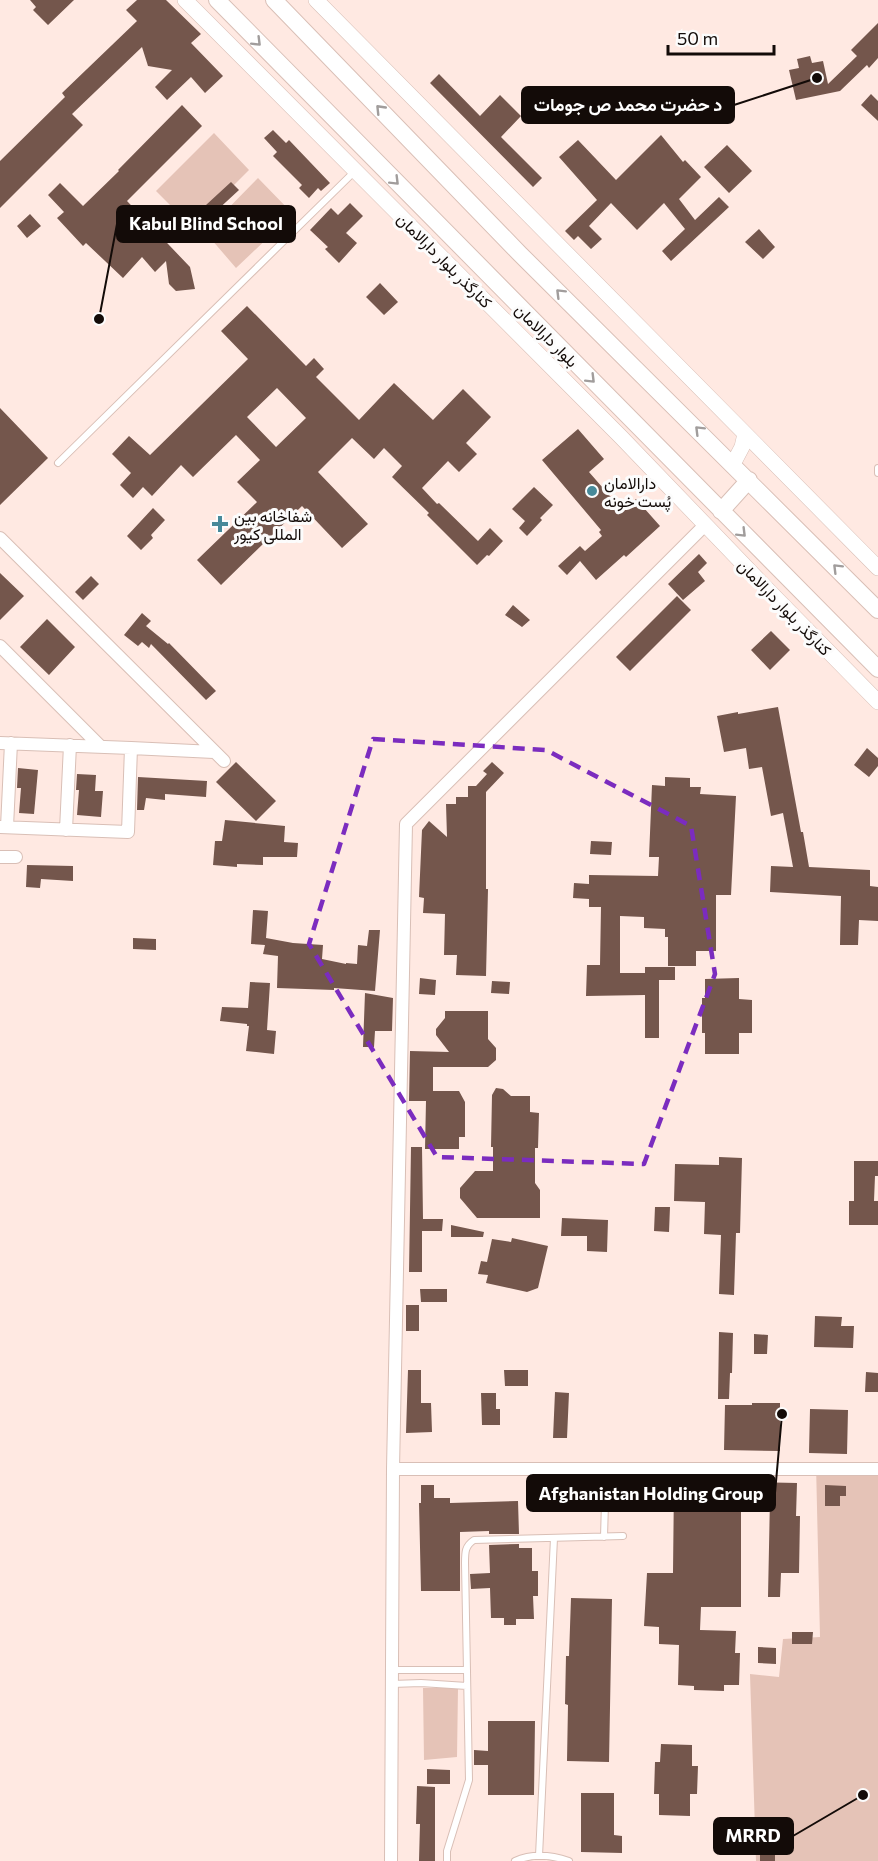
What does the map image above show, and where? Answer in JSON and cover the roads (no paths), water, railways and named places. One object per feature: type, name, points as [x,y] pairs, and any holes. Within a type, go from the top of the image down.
[{"type":"main road","name":"بلوار دارالامان","points":[[217,0],[878,669]]},
{"type":"main road","points":[[274,0],[520,254],[878,610]]},
{"type":"main road","points":[[721,511],[749,480]]},
{"type":"street","name":"کنارگذر بلوار دارالامان","points":[[185,0],[613,428],[878,702]]},
{"type":"street","points":[[316,0],[878,568]]},
{"type":"street","points":[[733,464],[742,447],[745,434]]},
{"type":"street","points":[[390,1861],[393,1469],[406,824],[705,525]]},
{"type":"street","points":[[0,538],[224,761]]},
{"type":"street","points":[[0,646],[101,747]]},
{"type":"street","points":[[131,748],[128,832],[4,827],[5,743],[131,748],[214,752]]},
{"type":"street","points":[[66,830],[70,746]]},
{"type":"street","points":[[0,857],[16,857]]},
{"type":"street","points":[[393,1469],[878,1469]]},
{"type":"lane","points":[[58,463],[355,171]]},
{"type":"lane","points":[[878,468],[878,473]]},
{"type":"lane","points":[[604,1537],[606,1469]]},
{"type":"lane","points":[[447,1861],[447,1851],[469,1780],[465,1563],[465,1551],[468,1544],[474,1540],[623,1536]]},
{"type":"lane","points":[[539,1856],[554,1538]]},
{"type":"lane","points":[[392,1670],[467,1670]]},
{"type":"lane","points":[[392,1684],[467,1686]]},
{"type":"lane","points":[[515,1861],[524,1857],[546,1855],[569,1861]]},
{"type":"place","name":"د حضرت محمد ص جومات","points":[[817,78]]},
{"type":"place","name":"Kabul Blind School","points":[[99,319]]},
{"type":"place","name":"دارالامان پُست خونه","points":[[592,491]]},
{"type":"place","name":"شفاخانه بین المللی کیور","points":[[220,524]]},
{"type":"place","name":"Afghanistan Holding Group","points":[[782,1414]]},
{"type":"place","name":"MRRD","points":[[863,1795]]}]
